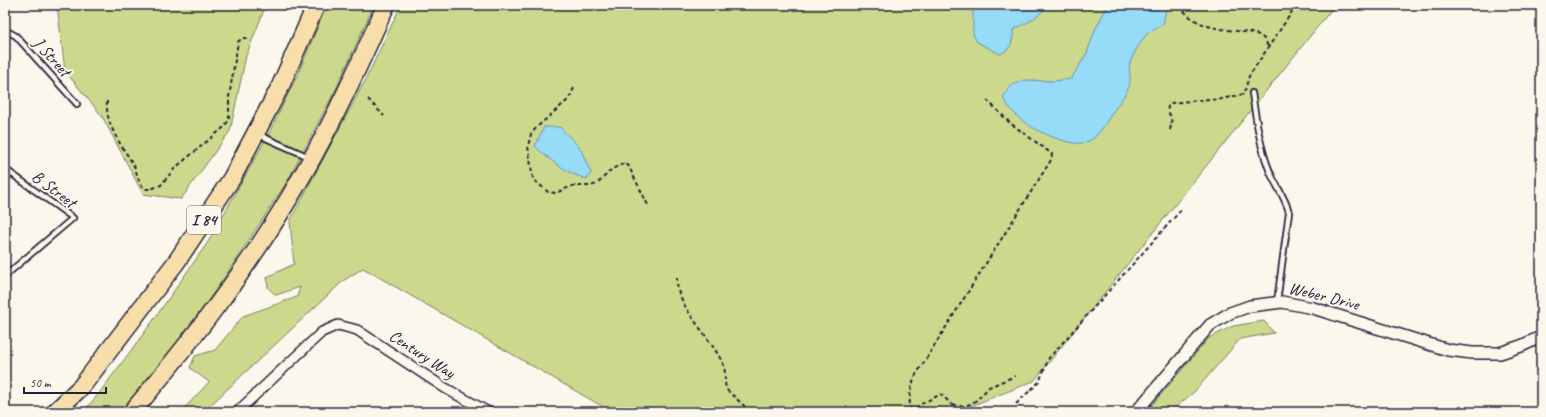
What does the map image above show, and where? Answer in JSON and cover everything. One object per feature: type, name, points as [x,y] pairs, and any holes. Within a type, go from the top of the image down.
[{"type":"highway","name":"I 84","points":[[56,412],[82,386],[177,261],[232,178],[280,87],[316,5]]},
{"type":"highway","points":[[132,412],[190,341],[249,261],[302,177],[349,89],[386,5]]},
{"type":"street","name":"Weber Drive","points":[[1136,412],[1210,324],[1230,313],[1250,306],[1282,302],[1313,308],[1448,350],[1472,353],[1500,353],[1541,337]]},
{"type":"street","name":"Century Way","points":[[237,412],[322,332],[338,325],[357,330],[444,388],[488,412]]},
{"type":"lane","name":"J Street","points":[[5,30],[16,36],[77,104]]},
{"type":"lane","points":[[1252,93],[1261,145],[1270,173],[1287,203],[1289,212],[1277,302]]},
{"type":"lane","points":[[256,133],[312,158]]},
{"type":"lane","name":"B Street","points":[[5,169],[73,218],[5,275]]},
{"type":"path","points":[[1180,5],[1189,16],[1202,24],[1218,29],[1261,36],[1266,41],[1268,48]]},
{"type":"path","points":[[1170,130],[1171,121],[1167,110],[1171,103],[1209,99],[1217,100],[1244,94],[1249,76],[1295,5]]},
{"type":"path","points":[[108,101],[107,110],[111,127],[134,166],[141,185],[146,189],[156,188],[161,185],[175,168],[223,128],[229,120],[229,97],[238,42],[242,38],[249,38]]},
{"type":"path","points":[[574,88],[569,99],[531,134],[528,146],[533,178],[548,192],[556,193],[572,186],[590,186],[597,184],[612,169],[623,164],[628,165],[649,207]]},
{"type":"path","points":[[368,99],[384,116]]},
{"type":"path","points":[[959,412],[941,394],[919,405],[911,411],[911,388],[914,378],[1051,160],[1052,154],[1010,123],[986,99]]},
{"type":"path","points":[[1016,404],[1039,382],[1049,358],[1181,210]]},
{"type":"path","points":[[677,277],[678,292],[684,305],[717,352],[724,366],[726,374],[725,386],[727,390],[751,412]]},
{"type":"path","points":[[952,405],[963,406],[971,404],[989,387],[1015,376]]},
{"type":"green space","points":[[57,5],[266,5],[246,56],[230,131],[181,199],[143,194],[102,116],[65,71]]},
{"type":"green space","points":[[327,5],[374,5],[336,89],[288,180],[205,305],[168,354],[125,406],[119,412],[83,412],[97,396],[150,325],[208,242],[267,137],[298,74]]},
{"type":"green space","points":[[401,5],[1335,5],[1034,381],[966,408],[962,412],[612,412],[363,268],[343,281],[203,412],[181,412],[209,382],[190,368],[195,356],[215,350],[243,316],[297,297],[300,287],[276,295],[268,288],[267,277],[294,264],[290,221],[366,79]]},
{"type":"green space","points":[[1264,321],[1274,333],[1240,339],[1195,391],[1170,412],[1146,412],[1209,338],[1233,326]]},
{"type":"water","points":[[973,5],[1048,5],[1037,16],[1013,30],[1011,44],[1007,50],[1000,54],[977,42],[973,34]]},
{"type":"water","points":[[1108,5],[1167,6],[1163,24],[1147,34],[1135,52],[1131,60],[1129,87],[1101,130],[1090,140],[1083,143],[1067,142],[1039,131],[1019,118],[1003,98],[1010,86],[1024,80],[1053,81],[1071,79],[1087,53],[1095,30]]},
{"type":"water","points":[[544,127],[560,127],[580,148],[591,173],[587,179],[573,174],[559,166],[545,156],[535,146]]}]
